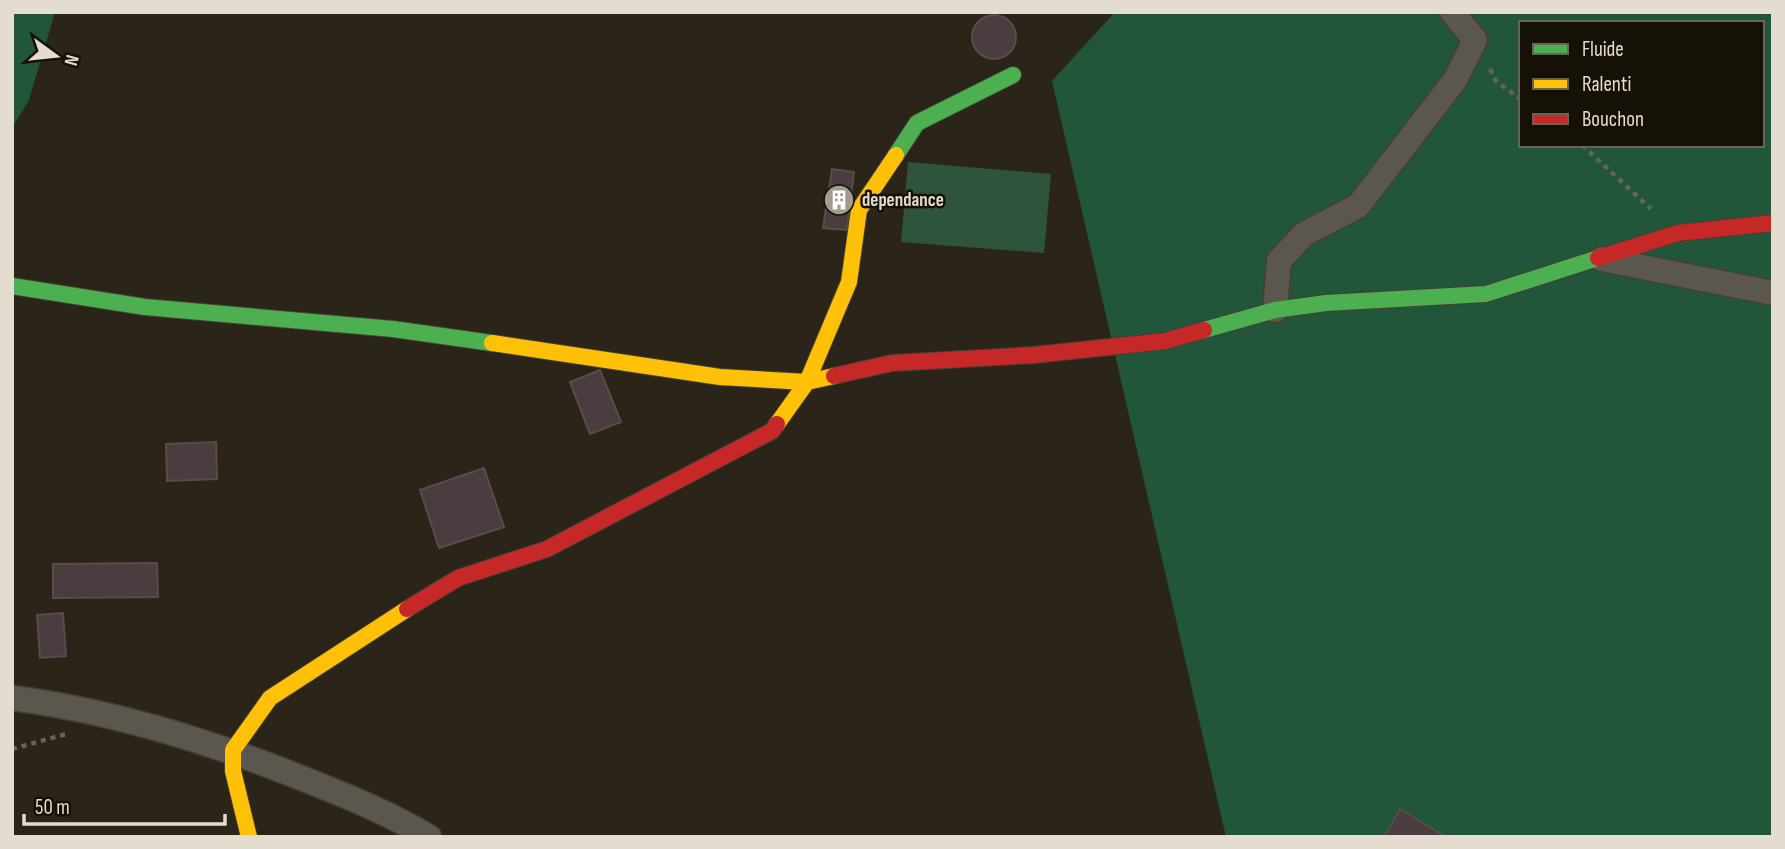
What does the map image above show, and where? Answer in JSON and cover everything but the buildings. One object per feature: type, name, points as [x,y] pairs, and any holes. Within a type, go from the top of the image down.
[{"type":"street","points":[[1275,310],[1279,261],[1304,233],[1358,206],[1455,80],[1475,40],[1452,12]]},
{"type":"street","points":[[249,837],[233,771],[233,750],[270,698],[354,641],[458,578],[547,549],[772,431],[807,382],[849,282],[859,210],[909,134],[917,123],[1013,75]]},
{"type":"street","points":[[12,286],[145,307],[393,329],[720,377],[807,382],[892,363],[1034,355],[1165,341],[1275,310],[1326,303],[1486,294],[1678,233],[1773,223]]},
{"type":"street","points":[[1599,258],[1773,293]]},
{"type":"street","points":[[12,698],[56,704],[233,750],[394,816],[421,835]]},
{"type":"path","points":[[1475,40],[1496,80],[1519,98]]},
{"type":"path","points":[[1583,147],[1678,233]]},
{"type":"green space","points":[[12,12],[55,12],[29,100],[12,128]]},
{"type":"green space","points":[[1115,12],[1773,12],[1773,837],[1226,837],[1052,81]]},
{"type":"green space","points":[[908,162],[1051,174],[1044,253],[901,242]]},
{"type":"traffic: fast","points":[[896,155],[917,123],[1013,75]]},
{"type":"traffic: fast","points":[[1204,330],[1275,310],[1326,303],[1486,294],[1598,258]]},
{"type":"traffic: fast","points":[[12,286],[145,307],[393,329],[492,343]]},
{"type":"traffic: slow","points":[[777,424],[807,382],[849,282],[859,210],[896,155]]},
{"type":"traffic: slow","points":[[492,343],[720,377],[807,382],[834,376]]},
{"type":"traffic: slow","points":[[249,837],[233,771],[233,750],[270,698],[407,609]]},
{"type":"traffic: jam","points":[[1598,258],[1678,233],[1773,223]]},
{"type":"traffic: jam","points":[[834,376],[892,363],[1034,355],[1165,341],[1204,330]]},
{"type":"traffic: jam","points":[[407,609],[458,578],[547,549],[772,431],[777,424]]},
{"type":"place","name":"dependance","points":[[839,200]]}]
